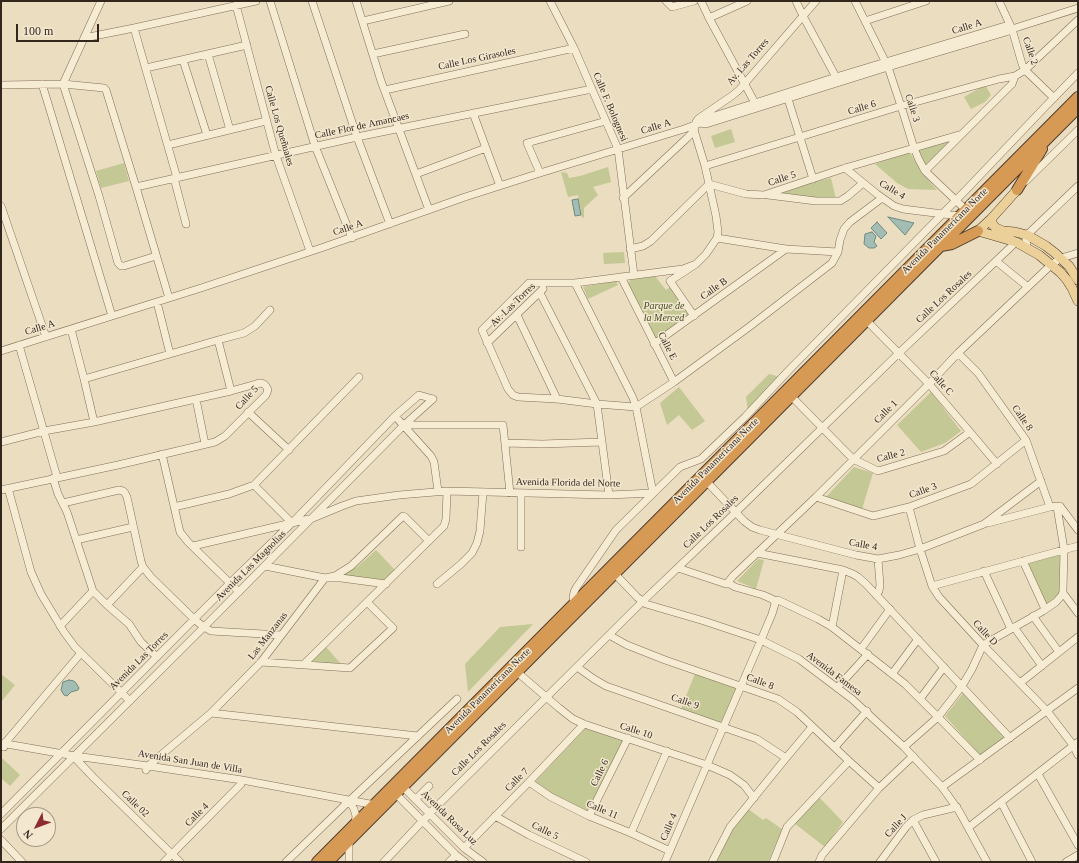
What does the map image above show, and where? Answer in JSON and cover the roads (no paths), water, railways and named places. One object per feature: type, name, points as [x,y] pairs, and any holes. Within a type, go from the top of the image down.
[{"type":"highway","name":"Avenida Panamericana Norte","points":[[318,862],[1078,97]]},
{"type":"highway","name":"Avenida Panamericana Norte","points":[[328,862],[1078,108]]},
{"type":"highway","points":[[1017,190],[1053,132]]},
{"type":"highway","points":[[940,247],[952,244],[978,231]]},
{"type":"main road","points":[[978,231],[1017,190]]},
{"type":"main road","points":[[991,219],[996,228],[1004,231],[1019,232],[1046,246],[1069,266],[1078,280]]},
{"type":"main road","points":[[978,231],[1016,242],[1027,248],[1051,265],[1067,280],[1078,301]]},
{"type":"street","points":[[101,1],[63,84],[99,196],[118,263],[121,266],[124,266],[156,256]]},
{"type":"street","points":[[84,38],[256,1]]},
{"type":"street","points":[[270,1],[315,146],[352,238]]},
{"type":"street","points":[[312,1],[357,137],[390,224]]},
{"type":"street","points":[[356,1],[385,90],[429,210]]},
{"type":"street","points":[[362,20],[449,1]]},
{"type":"street","name":"Calle F. Bolognesi","points":[[550,1],[574,48],[618,149],[623,198],[634,275]]},
{"type":"street","points":[[666,1],[672,7],[694,1]]},
{"type":"street","points":[[701,1],[743,83],[755,103]]},
{"type":"street","points":[[709,18],[746,1]]},
{"type":"street","points":[[796,1],[836,77]]},
{"type":"street","name":"Av. Las Torres","points":[[623,198],[678,148],[697,126],[698,119],[733,95],[816,1]]},
{"type":"street","name":"Calle 3","points":[[855,1],[887,64],[914,148],[925,171],[956,200],[962,213]]},
{"type":"street","points":[[865,21],[917,2],[926,1]]},
{"type":"street","name":"Calle 2","points":[[999,1],[1012,29],[1025,70],[1054,98]]},
{"type":"street","name":"Calle Los Queñuales","points":[[236,5],[276,156],[310,251]]},
{"type":"street","name":"Calle A","points":[[1,351],[352,238],[429,210],[540,173],[706,124],[1005,26],[1012,29],[1078,8]]},
{"type":"street","name":"Calle 6","points":[[705,166],[901,106],[998,79],[1014,76],[1025,70],[1078,20]]},
{"type":"street","points":[[134,28],[168,145],[186,224]]},
{"type":"street","points":[[373,54],[465,34]]},
{"type":"street","points":[[146,68],[247,44]]},
{"type":"street","name":"Calle Los Girasoles","points":[[385,90],[574,48]]},
{"type":"street","points":[[208,54],[230,130]]},
{"type":"street","points":[[183,60],[207,136]]},
{"type":"street","name":"Calle A","points":[[697,126],[705,119],[836,77],[887,64]]},
{"type":"street","points":[[574,604],[572,598],[576,588],[616,530],[680,467],[701,459],[745,417],[1078,73]]},
{"type":"street","points":[[925,171],[1012,84],[1014,76]]},
{"type":"street","points":[[42,84],[112,316]]},
{"type":"street","points":[[1,85],[63,84],[104,88],[106,90],[169,298]]},
{"type":"street","name":"Calle Flor de Amancaes","points":[[136,187],[399,128],[592,90]]},
{"type":"street","points":[[788,98],[813,179]]},
{"type":"street","points":[[473,113],[500,186]]},
{"type":"street","points":[[168,145],[266,121]]},
{"type":"street","points":[[540,173],[527,143],[606,121]]},
{"type":"street","points":[[694,316],[670,282],[696,264],[717,238],[718,225],[697,126]]},
{"type":"street","points":[[1017,190],[1078,130]]},
{"type":"street","name":"Calle 5","points":[[709,184],[751,195],[764,195],[845,168],[962,134]]},
{"type":"street","points":[[416,174],[486,148]]},
{"type":"street","name":"Calle 4","points":[[845,168],[894,206],[903,209],[942,214],[962,213]]},
{"type":"street","points":[[764,195],[816,201],[840,201],[863,183]]},
{"type":"street","points":[[630,249],[643,246],[651,242],[709,184]]},
{"type":"street","points":[[1027,248],[1027,235],[1078,186]]},
{"type":"street","points":[[487,343],[508,389],[513,395],[518,397],[557,399],[636,407],[674,382],[749,327],[832,263],[838,252],[844,229],[850,222],[882,198]]},
{"type":"street","points":[[1,206],[46,337]]},
{"type":"street","points":[[717,238],[786,249],[838,252]]},
{"type":"street","name":"Calle Los Rosales","points":[[384,862],[430,813],[642,602],[1016,242]]},
{"type":"street","name":"Calle B","points":[[654,344],[786,249]]},
{"type":"street","name":"Calle 1","points":[[730,584],[729,581],[733,576],[816,497],[958,353],[1051,265],[1061,258],[1078,253]]},
{"type":"street","points":[[996,262],[1028,287]]},
{"type":"street","points":[[549,284],[575,283],[683,269],[696,264]]},
{"type":"street","name":"Calle E","points":[[621,277],[674,382]]},
{"type":"street","name":"Av. Las Torres","points":[[529,283],[549,284],[540,292],[487,343],[482,330],[529,283]]},
{"type":"street","points":[[575,283],[633,398],[653,493]]},
{"type":"street","points":[[540,292],[597,404],[609,495]]},
{"type":"street","points":[[157,302],[170,354]]},
{"type":"street","points":[[84,379],[240,335],[248,332],[270,310]]},
{"type":"street","points":[[517,315],[557,399]]},
{"type":"street","name":"Calle C","points":[[866,320],[929,384],[996,464]]},
{"type":"street","points":[[71,329],[94,422]]},
{"type":"street","points":[[218,340],[231,391]]},
{"type":"street","points":[[19,345],[44,431],[58,494],[67,512],[93,591],[128,624],[145,646],[157,657]]},
{"type":"street","name":"Calle 8","points":[[958,353],[978,373],[1026,440],[1041,481],[1053,507],[1064,549],[1063,593]]},
{"type":"street","points":[[174,507],[229,494],[254,485],[359,377]]},
{"type":"street","name":"Calle 5","points":[[1,442],[44,431],[94,422],[196,399],[260,383],[266,386],[268,390],[266,395],[224,436],[215,442],[5,489]]},
{"type":"street","points":[[254,485],[292,522],[395,416],[419,395],[433,400],[404,425],[313,518]]},
{"type":"street","name":"Calle 2","points":[[791,396],[853,459],[878,471],[944,451],[970,432]]},
{"type":"street","points":[[196,399],[205,444]]},
{"type":"street","points":[[248,412],[288,450]]},
{"type":"street","points":[[395,416],[431,456],[434,462],[438,491]]},
{"type":"street","points":[[404,425],[503,426],[510,493]]},
{"type":"street","name":"Calle 3","points":[[816,497],[873,516],[909,507],[970,484],[1026,440]]},
{"type":"street","points":[[505,443],[542,444],[602,442]]},
{"type":"street","points":[[162,454],[180,532],[185,539],[231,582],[239,592]]},
{"type":"street","name":"Calle 4","points":[[707,482],[735,513],[752,527],[856,555],[878,559],[920,549],[984,524],[1041,481]]},
{"type":"street","points":[[5,489],[30,572],[41,594],[60,626],[81,653],[130,701]]},
{"type":"street","points":[[62,503],[119,490],[123,491],[127,497],[143,567],[151,577],[195,620],[204,628],[211,631],[281,635]]},
{"type":"street","name":"Avenida Las Magnolias","points":[[193,546],[313,518],[356,502],[399,494],[438,491],[484,492]]},
{"type":"street","points":[[304,664],[444,526],[447,491]]},
{"type":"street","points":[[437,584],[461,564],[475,548],[480,531],[484,492]]},
{"type":"street","name":"Avenida Florida del Norte","points":[[484,492],[609,495],[653,493]]},
{"type":"street","points":[[521,493],[521,547]]},
{"type":"street","points":[[984,524],[1060,506],[1078,530]]},
{"type":"street","name":"Calle D","points":[[909,507],[932,586],[939,597],[1047,711],[1075,744],[1078,755]]},
{"type":"street","points":[[325,578],[335,576],[351,566],[403,516],[429,541]]},
{"type":"street","name":"Avenida Las Magnolias","points":[[204,628],[313,518]]},
{"type":"street","name":"Avenida Las Torres","points":[[1,814],[292,522]]},
{"type":"street","points":[[76,540],[134,527]]},
{"type":"street","points":[[932,586],[1078,546]]},
{"type":"street","points":[[757,553],[843,570],[858,577],[890,609],[1010,738]]},
{"type":"street","points":[[876,595],[879,591],[880,585],[878,559]]},
{"type":"street","points":[[1023,560],[1045,609]]},
{"type":"street","points":[[265,566],[325,578],[341,578],[386,584]]},
{"type":"street","points":[[107,605],[143,567]]},
{"type":"street","points":[[678,568],[768,597],[774,601],[778,600],[818,618],[868,654],[905,684],[980,760]]},
{"type":"street","points":[[832,627],[843,570]]},
{"type":"street","points":[[984,571],[1012,628],[1042,666]]},
{"type":"street","name":"Avenida Famesa","points":[[615,574],[642,602],[761,640],[799,659],[867,711],[942,787],[957,808],[987,862]]},
{"type":"street","name":"Las Manzanas","points":[[147,768],[211,713],[262,662],[325,578]]},
{"type":"street","points":[[60,626],[93,591]]},
{"type":"street","points":[[904,747],[938,717],[962,686],[983,645],[1056,602],[1063,593],[1078,612]]},
{"type":"street","name":"Calle 4","points":[[665,862],[742,686],[772,614],[775,604],[774,601]]},
{"type":"street","points":[[262,662],[350,668],[393,628],[368,602]]},
{"type":"street","points":[[861,649],[890,609]]},
{"type":"street","points":[[1033,616],[1059,652]]},
{"type":"street","points":[[1,829],[75,758],[204,628]]},
{"type":"street","name":"Calle 8","points":[[609,635],[627,645],[778,699],[797,712],[879,788]]},
{"type":"street","points":[[1020,683],[1078,637]]},
{"type":"street","points":[[892,674],[918,640]]},
{"type":"street","points":[[3,745],[81,653]]},
{"type":"street","points":[[837,688],[868,654]]},
{"type":"street","name":"Calle 9","points":[[576,667],[594,680],[606,686],[758,739],[786,758]]},
{"type":"street","points":[[920,699],[944,667]]},
{"type":"street","name":"Calle 10","points":[[517,672],[574,719],[584,724],[707,765],[730,775],[744,785],[754,798]]},
{"type":"street","points":[[942,787],[1078,688]]},
{"type":"street","points":[[286,862],[457,699]]},
{"type":"street","points":[[834,747],[867,711]]},
{"type":"street","points":[[211,713],[418,736]]},
{"type":"street","name":"Calle 7","points":[[464,848],[584,724]]},
{"type":"street","points":[[712,862],[730,827],[812,727]]},
{"type":"street","name":"Calle 6","points":[[589,816],[628,738]]},
{"type":"street","points":[[968,827],[1075,744]]},
{"type":"street","name":"Avenida San Juan de Villa","points":[[3,745],[75,758],[241,782],[348,802],[376,805]]},
{"type":"street","points":[[631,833],[667,752]]},
{"type":"street","points":[[819,862],[822,855],[879,788],[913,756]]},
{"type":"street","name":"Calle 02","points":[[75,758],[92,777],[180,862]]},
{"type":"street","points":[[773,862],[788,827],[849,761]]},
{"type":"street","points":[[1038,774],[1078,845]]},
{"type":"street","name":"Calle 4","points":[[164,862],[241,782]]},
{"type":"street","name":"Calle 11","points":[[529,782],[551,797],[589,816],[670,851]]},
{"type":"street","points":[[416,799],[429,786]]},
{"type":"street","name":"Avenida Rosa Luz","points":[[400,790],[416,799],[464,848],[482,862]]},
{"type":"street","name":"Avenida Rosa Luz","points":[[400,790],[423,821],[456,855],[465,862]]},
{"type":"street","points":[[348,802],[354,808],[356,816],[355,825]]},
{"type":"street","points":[[1001,802],[1032,862]]},
{"type":"street","name":"Calle J","points":[[880,862],[906,827],[914,820],[923,815],[957,808]]},
{"type":"street","name":"Calle 5","points":[[496,816],[529,835],[586,862]]},
{"type":"street","points":[[914,820],[936,862]]},
{"type":"street","points":[[1,840],[22,862]]},
{"type":"street","points":[[349,841],[349,862]]},
{"type":"street","points":[[449,862],[456,855]]},
{"type":"street","points":[[1066,862],[1078,855]]},
{"type":"water","points":[[578,199],[581,215],[575,216],[572,200]]},
{"type":"water","points":[[888,217],[914,223],[905,235]]},
{"type":"water","points":[[877,222],[887,233],[881,239],[871,228]]},
{"type":"water","points":[[872,232],[876,236],[874,242],[877,246],[874,248],[869,248],[864,244],[865,234]]},
{"type":"water","points":[[69,680],[74,681],[79,688],[67,696],[64,695],[61,690],[63,682]]},
{"type":"park label","name":"Parque de la Merced","points":[[664,312]]}]
